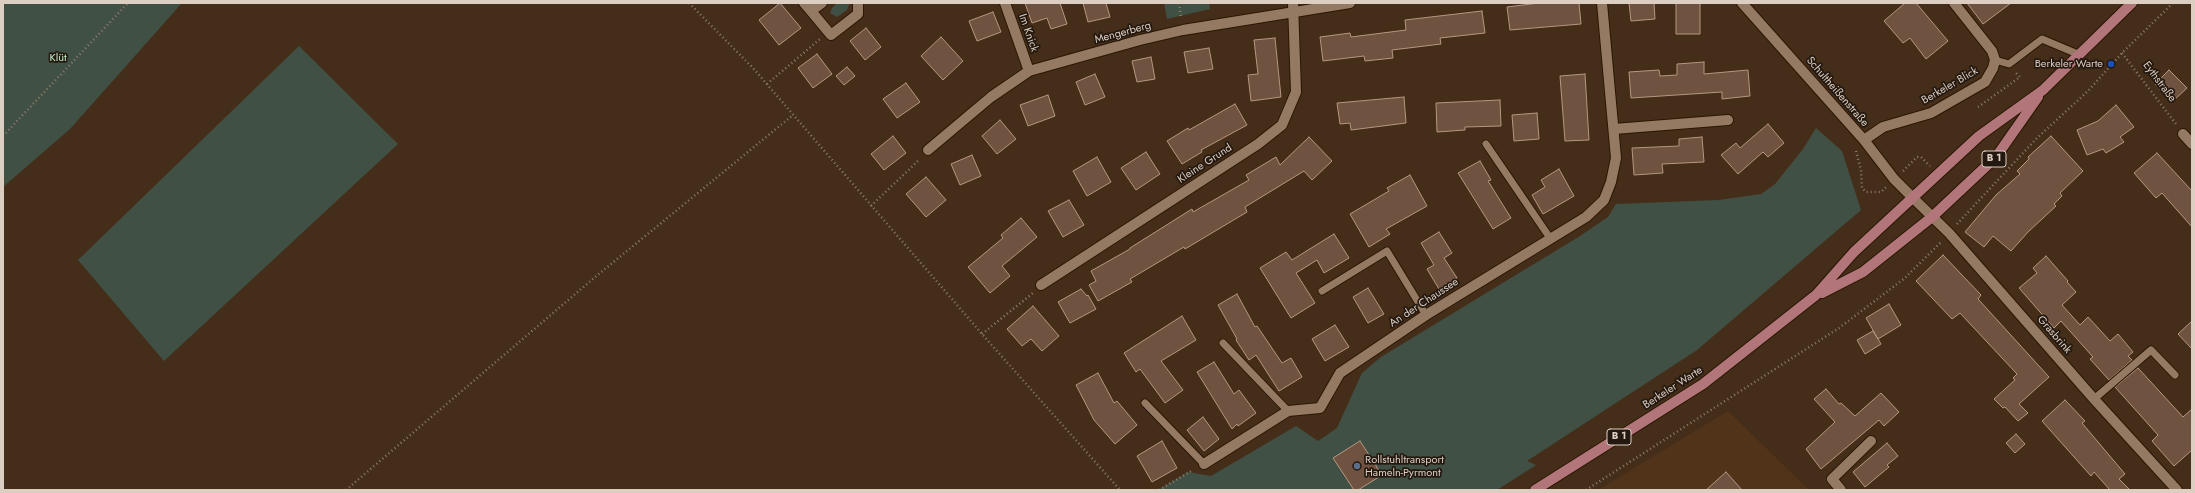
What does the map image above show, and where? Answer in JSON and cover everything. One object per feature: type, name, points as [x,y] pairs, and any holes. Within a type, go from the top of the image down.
[{"type":"main road","name":"Berkeler Warte","points":[[1535,490],[1703,384],[1816,295],[1854,252],[1979,136],[2043,90],[2132,3]]},
{"type":"main road","name":"Berkeler Warte","points":[[1816,295],[1863,272],[1932,217],[1996,157],[2043,90]]},
{"type":"street","points":[[822,3],[807,7],[831,35],[858,14],[858,3]]},
{"type":"street","name":"Im Knick","points":[[1005,3],[1029,71]]},
{"type":"street","name":"Mengerberg","points":[[928,150],[991,97],[1029,71],[1183,30],[1294,7],[1350,3]]},
{"type":"street","name":"An der Chaussee","points":[[1204,464],[1288,411],[1320,408],[1340,373],[1426,315],[1586,217],[1604,200],[1616,158],[1602,3]]},
{"type":"street","name":"Schultheißenstraße","points":[[1742,3],[1864,140],[1894,179],[1913,198]]},
{"type":"street","points":[[1954,3],[1992,51],[1994,64]]},
{"type":"street","name":"Kleine Grund","points":[[1042,285],[1258,144],[1282,125],[1296,92],[1294,7]]},
{"type":"street","name":"Berkeler Blick","points":[[1864,140],[1883,126],[1931,113],[1985,82],[1994,64]]},
{"type":"street","points":[[1614,129],[1728,120]]},
{"type":"street","points":[[2183,134],[2192,144]]},
{"type":"street","name":"Grasbrink","points":[[1913,198],[1949,233],[2094,399],[2176,490]]},
{"type":"street","points":[[1841,490],[1832,479],[1871,441]]},
{"type":"lane","points":[[1994,64],[2009,64],[2042,39],[2080,54]]},
{"type":"lane","points":[[1486,144],[1550,238]]},
{"type":"lane","points":[[1322,291],[1387,251],[1426,315]]},
{"type":"lane","points":[[1223,343],[1288,411]]},
{"type":"lane","points":[[2094,399],[2151,350],[2175,375]]},
{"type":"lane","points":[[1145,403],[1204,464]]},
{"type":"path","points":[[3,136],[128,3]]},
{"type":"path","points":[[689,3],[767,84],[982,334],[1120,490]]},
{"type":"path","points":[[767,84],[828,32]]},
{"type":"path","name":"Eythstraße","points":[[2122,53],[2183,134]]},
{"type":"path","points":[[1978,107],[2020,77],[2009,64]]},
{"type":"path","points":[[346,490],[588,283],[793,115]]},
{"type":"path","points":[[871,206],[928,150]]},
{"type":"path","points":[[982,334],[1042,285]]},
{"type":"path","points":[[1159,490],[1204,464]]},
{"type":"shaded area","points":[[1728,411],[1809,490],[1598,490]]},
{"type":"green space","name":"Klüt","points":[[3,3],[182,3],[70,129],[3,187]]},
{"type":"green space","points":[[837,3],[849,3],[849,5],[847,10],[837,17],[830,13],[832,8]]},
{"type":"green space","points":[[1164,3],[1209,3],[1210,9],[1167,19]]},
{"type":"green space","points":[[299,46],[398,144],[164,361],[78,260]]},
{"type":"green space","points":[[1816,128],[1842,151],[1861,210],[1697,350],[1527,461],[1536,465],[1497,490],[1158,490],[1188,472],[1211,476],[1296,426],[1318,441],[1337,428],[1362,373],[1381,357],[1580,236],[1608,217],[1616,204],[1719,200],[1761,194],[1775,184],[1803,149]]},
{"type":"building","points":[[780,3],[801,28],[779,45],[759,20]]},
{"type":"building","points":[[1025,3],[1060,3],[1067,24],[1051,29],[1047,18],[1032,23]]},
{"type":"building","points":[[1083,3],[1106,3],[1110,17],[1088,22]]},
{"type":"building","points":[[1539,3],[1579,3],[1581,24],[1510,30],[1507,7]]},
{"type":"building","points":[[1629,3],[1654,3],[1655,19],[1631,21]]},
{"type":"building","points":[[1676,3],[1700,3],[1700,34],[1676,34]]},
{"type":"building","points":[[1905,3],[1916,3],[1948,41],[1926,59],[1910,38],[1903,43],[1884,21]]},
{"type":"building","points":[[1967,3],[2011,3],[1983,24]]},
{"type":"building","points":[[1482,11],[1485,33],[1440,38],[1441,44],[1392,50],[1393,58],[1365,61],[1364,56],[1323,61],[1320,37],[1350,33],[1351,37],[1406,30],[1405,20]]},
{"type":"building","points":[[993,12],[1001,32],[977,41],[969,21]]},
{"type":"building","points":[[866,28],[881,47],[865,60],[850,41]]},
{"type":"building","points":[[941,37],[963,61],[943,80],[921,56]]},
{"type":"building","points":[[1275,38],[1281,97],[1251,101],[1248,75],[1258,74],[1254,40]]},
{"type":"building","points":[[1209,48],[1213,69],[1188,73],[1184,52]]},
{"type":"building","points":[[817,54],[832,74],[813,88],[798,68]]},
{"type":"building","points":[[1151,57],[1155,79],[1137,82],[1132,61]]},
{"type":"building","points":[[1704,62],[1704,74],[1748,70],[1750,96],[1722,99],[1722,92],[1631,98],[1629,72],[1659,70],[1660,76],[1677,75],[1677,64]]},
{"type":"building","points":[[847,67],[855,76],[844,85],[836,76]]},
{"type":"building","points":[[2169,70],[2187,88],[2172,102],[2155,84]]},
{"type":"building","points":[[1095,74],[1105,97],[1085,105],[1076,82]]},
{"type":"building","points":[[1585,74],[1589,140],[1565,141],[1560,76]]},
{"type":"building","points":[[906,83],[920,102],[897,118],[883,99]]},
{"type":"building","points":[[1048,95],[1055,116],[1028,126],[1020,105]]},
{"type":"building","points":[[1404,97],[1406,123],[1351,130],[1350,123],[1340,124],[1337,103]]},
{"type":"building","points":[[1500,100],[1501,126],[1465,127],[1465,130],[1437,132],[1436,103]]},
{"type":"building","points":[[1235,104],[1247,125],[1201,150],[1202,152],[1182,164],[1167,141],[1188,128],[1189,130]]},
{"type":"building","points":[[2116,105],[2134,127],[2120,137],[2124,142],[2106,153],[2103,149],[2087,155],[2077,130],[2098,121]]},
{"type":"building","points":[[1537,113],[1539,139],[1514,141],[1512,115]]},
{"type":"building","points":[[1000,120],[1016,139],[997,154],[982,136]]},
{"type":"building","points":[[1768,124],[1784,143],[1768,157],[1763,152],[1738,174],[1721,155],[1736,143],[1740,148]]},
{"type":"building","points":[[893,136],[906,153],[884,170],[871,154]]},
{"type":"building","points":[[2051,136],[2083,171],[2060,193],[2062,196],[2054,204],[2056,206],[2028,232],[2011,251],[1993,236],[1984,247],[1965,232],[1996,195],[2020,174],[2017,171],[2029,159],[2028,157]]},
{"type":"building","points":[[1309,137],[1332,161],[1312,180],[1304,171],[1245,207],[1247,212],[1185,249],[1184,247],[1130,279],[1132,282],[1098,301],[1089,285],[1096,281],[1091,271],[1130,249],[1192,209],[1193,212],[1249,180],[1246,175],[1276,157],[1280,165]]},
{"type":"building","points":[[1702,137],[1704,162],[1662,164],[1663,173],[1634,175],[1632,148],[1679,146],[1679,139]]},
{"type":"building","points":[[1146,152],[1160,174],[1136,190],[1121,168]]},
{"type":"building","points":[[2157,153],[2192,191],[2192,227],[2162,193],[2156,198],[2134,173]]},
{"type":"building","points":[[972,155],[981,176],[960,185],[951,164]]},
{"type":"building","points":[[1097,157],[1111,182],[1087,196],[1073,171]]},
{"type":"building","points":[[1480,161],[1491,180],[1488,181],[1511,218],[1493,229],[1458,173]]},
{"type":"building","points":[[1559,169],[1574,196],[1543,214],[1532,195],[1545,187],[1541,180]]},
{"type":"building","points":[[1410,175],[1427,206],[1386,229],[1390,234],[1369,247],[1350,214],[1389,191],[1387,188]]},
{"type":"building","points":[[926,177],[946,200],[926,217],[906,194]]},
{"type":"building","points":[[1069,200],[1084,225],[1063,237],[1048,211]]},
{"type":"building","points":[[1021,218],[1037,237],[1002,266],[1010,276],[990,293],[968,267],[1003,238],[1001,235]]},
{"type":"building","points":[[1439,232],[1452,253],[1444,258],[1457,278],[1439,289],[1427,269],[1434,265],[1421,243]]},
{"type":"building","points":[[1334,234],[1349,258],[1324,273],[1317,260],[1296,273],[1315,303],[1291,318],[1260,268],[1286,252],[1292,260]]},
{"type":"building","points":[[1943,255],[1981,295],[1978,299],[2049,377],[2019,404],[2028,413],[2018,421],[2005,407],[2003,408],[1994,399],[2015,380],[2013,378],[2017,374],[1960,313],[1952,319],[1916,281]]},
{"type":"building","points":[[2046,256],[2076,292],[2062,305],[2080,325],[2088,317],[2110,341],[2118,334],[2133,352],[2128,356],[2132,360],[2109,380],[2090,359],[2093,357],[2061,321],[2054,328],[2019,288],[2037,273],[2033,268]]},
{"type":"building","points":[[1368,288],[1384,314],[1368,323],[1353,297]]},
{"type":"building","points":[[1081,289],[1087,296],[1088,295],[1096,309],[1070,323],[1058,302]]},
{"type":"building","points":[[1237,294],[1255,327],[1257,326],[1282,363],[1291,358],[1302,377],[1279,391],[1256,355],[1249,360],[1236,340],[1237,339],[1218,305]]},
{"type":"building","points":[[1889,304],[1901,325],[1878,339],[1866,318]]},
{"type":"building","points":[[1033,306],[1059,336],[1042,351],[1031,339],[1022,346],[1007,329]]},
{"type":"building","points":[[1182,316],[1196,340],[1161,361],[1183,390],[1165,403],[1140,369],[1136,372],[1124,353]]},
{"type":"building","points":[[2192,321],[2192,349],[2178,334]]},
{"type":"building","points":[[1335,325],[1349,347],[1325,361],[1312,339]]},
{"type":"building","points":[[1873,331],[1881,344],[1865,354],[1857,340]]},
{"type":"building","points":[[1214,362],[1234,394],[1239,390],[1256,413],[1238,426],[1237,424],[1232,429],[1197,372]]},
{"type":"building","points":[[2138,368],[2183,417],[2192,409],[2192,450],[2174,466],[2152,441],[2158,435],[2115,387]]},
{"type":"building","points":[[1098,373],[1114,403],[1117,401],[1137,425],[1115,444],[1094,420],[1076,385]]},
{"type":"building","points":[[1826,389],[1839,404],[1841,403],[1855,416],[1881,393],[1899,412],[1884,426],[1879,420],[1821,469],[1806,449],[1835,422],[1814,399]]},
{"type":"building","points":[[2065,400],[2085,421],[2082,423],[2125,474],[2119,479],[2130,490],[2110,490],[2094,472],[2091,476],[2042,421]]},
{"type":"building","points":[[1203,417],[1219,439],[1204,451],[1187,430]]},
{"type":"building","points":[[2016,434],[2025,444],[2015,453],[2006,443]]},
{"type":"building","points":[[1162,441],[1177,468],[1152,482],[1137,456]]},
{"type":"building","name":"Rollstuhltransport Hameln-Pyrmont","points":[[1360,441],[1382,475],[1358,490],[1354,490],[1333,458]]},
{"type":"building","points":[[1887,443],[1898,456],[1887,465],[1889,467],[1865,487],[1853,472]]},
{"type":"building","points":[[1726,472],[1742,490],[1706,490]]},
{"type":"place","name":"Berkeler Warte","points":[[2111,64]]},
{"type":"place","name":"Rollstuhltransport Hameln-Pyrmont","points":[[1357,466]]}]
